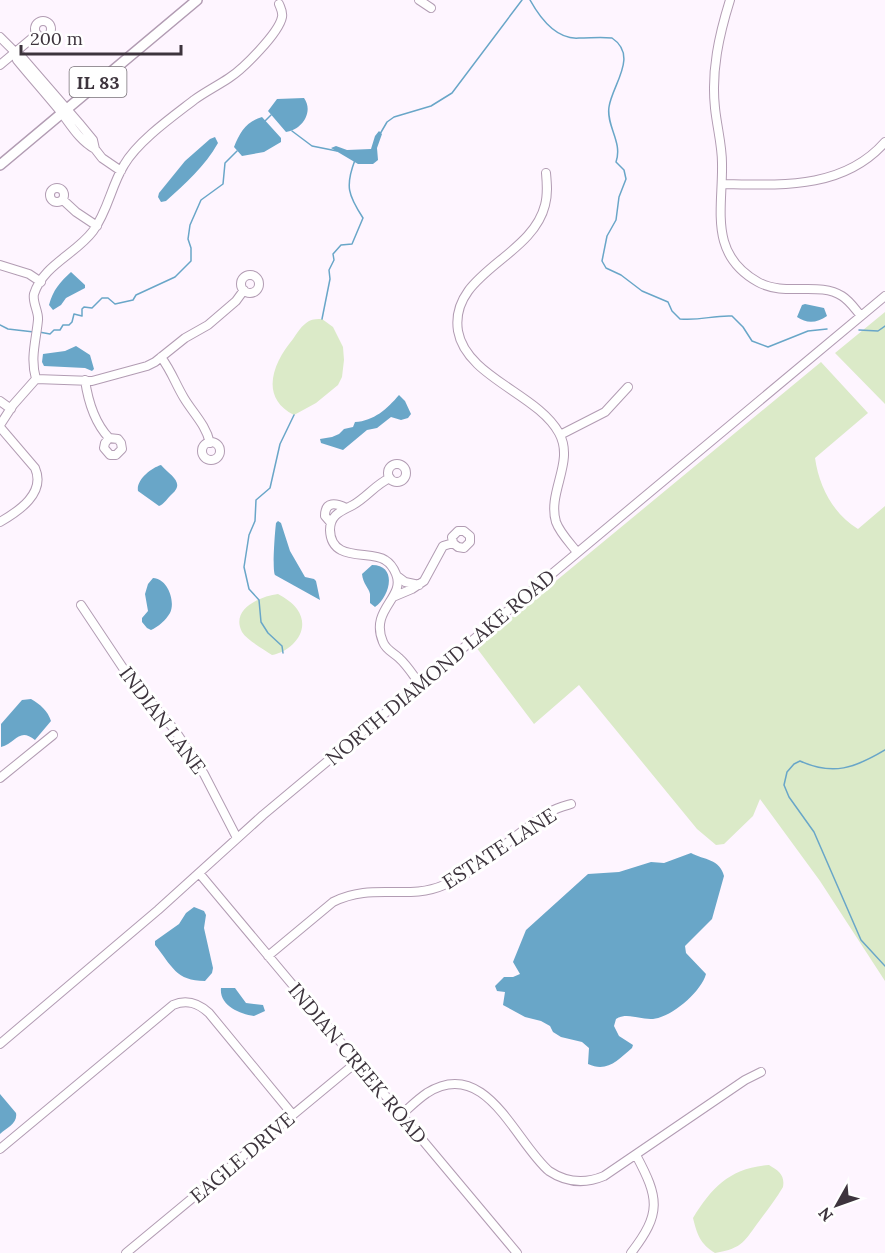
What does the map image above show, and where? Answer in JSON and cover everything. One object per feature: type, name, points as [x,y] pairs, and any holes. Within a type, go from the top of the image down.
[{"type":"main road","name":"IL 83","points":[[0,165],[197,0]]},
{"type":"street","points":[[419,0],[431,8]]},
{"type":"street","points":[[730,0],[716,54],[714,82],[722,161],[720,230],[724,244],[737,266],[746,274],[768,286],[783,290],[832,291],[848,300],[861,316]]},
{"type":"street","points":[[36,379],[32,357],[38,317],[34,294],[41,282],[48,272],[88,238],[97,226],[121,171],[131,155],[195,99],[231,77],[248,63],[278,26],[283,14],[281,2],[273,4],[270,1]]},
{"type":"street","points":[[0,65],[37,33]]},
{"type":"street","points":[[0,37],[15,52],[16,60],[64,110],[84,143],[95,149],[102,158],[121,171]]},
{"type":"street","points":[[722,184],[807,183],[850,168],[872,155],[885,142]]},
{"type":"street","points":[[546,173],[548,190],[545,207],[536,224],[521,244],[467,291],[459,309],[458,331],[468,353],[480,366],[544,415],[560,435],[563,468],[554,512],[560,531],[577,552]]},
{"type":"street","points":[[63,200],[97,226]]},
{"type":"street","points":[[0,265],[29,274],[41,282]]},
{"type":"street","points":[[36,379],[92,381],[147,366],[185,338],[208,325],[236,301],[244,290]]},
{"type":"street","name":"NORTH DIAMOND LAKE ROAD","points":[[0,1044],[419,684],[885,296]]},
{"type":"street","points":[[161,357],[172,371],[184,397],[204,426],[210,442]]},
{"type":"street","points":[[0,522],[31,498],[37,487],[38,475],[35,468],[0,426],[36,379]]},
{"type":"street","points":[[85,380],[93,412],[109,438]]},
{"type":"street","points":[[560,435],[605,412],[628,387]]},
{"type":"street","points":[[0,401],[11,409]]},
{"type":"street","points":[[390,478],[355,504],[339,510],[331,523],[332,539],[343,551],[386,560],[397,576],[405,582],[419,585]]},
{"type":"street","points":[[393,597],[419,585],[443,546],[453,543]]},
{"type":"street","points":[[397,576],[398,582],[393,597],[381,614],[379,624],[382,641],[400,658],[419,684]]},
{"type":"street","name":"INDIAN LANE","points":[[81,605],[129,676],[174,729],[204,774],[237,838]]},
{"type":"street","points":[[0,778],[53,735]]},
{"type":"street","name":"ESTATE LANE","points":[[268,956],[333,902],[345,896],[371,891],[425,892],[446,885],[472,869],[550,811],[571,804]]},
{"type":"street","name":"INDIAN CREEK ROAD","points":[[199,873],[517,1253]]},
{"type":"street","points":[[0,1149],[173,1005],[186,1002],[196,1003],[209,1013],[293,1114]]},
{"type":"street","name":"EAGLE DRIVE","points":[[126,1253],[358,1061]]},
{"type":"street","points":[[402,1114],[424,1095],[436,1089],[451,1086],[469,1087],[491,1099],[544,1166],[562,1179],[583,1182],[597,1179],[636,1155],[745,1080],[761,1072]]},
{"type":"street","points":[[631,1253],[646,1233],[654,1208],[651,1186],[636,1155]]},
{"type":"green space","points":[[885,312],[885,404],[835,353]]},
{"type":"green space","points":[[322,319],[333,327],[343,347],[342,377],[338,385],[316,403],[294,415],[283,408],[276,399],[273,389],[275,369],[286,348],[302,327],[311,320]]},
{"type":"green space","points":[[821,362],[868,413],[815,458],[824,489],[841,516],[858,529],[885,506],[885,981],[820,881],[760,799],[753,816],[724,844],[716,845],[697,829],[579,685],[534,724],[476,647]]},
{"type":"green space","points":[[278,594],[295,607],[302,624],[301,632],[293,644],[272,655],[248,638],[242,632],[239,624],[240,617],[249,605]]},
{"type":"green space","points":[[769,1165],[782,1176],[783,1187],[738,1246],[715,1253],[700,1238],[693,1218],[707,1197],[724,1181],[743,1170]]},
{"type":"water","points":[[304,98],[308,109],[305,119],[297,128],[286,132],[268,111],[277,99]]},
{"type":"water","points":[[262,117],[281,138],[281,142],[264,152],[242,156],[234,147],[239,137],[244,128]]},
{"type":"water","points":[[379,131],[382,134],[377,148],[378,160],[373,164],[358,164],[331,148],[336,146],[347,150],[371,149]]},
{"type":"water","points":[[215,137],[218,143],[201,167],[166,201],[161,202],[158,197],[159,193],[185,161]]},
{"type":"water","points":[[71,272],[85,285],[85,288],[66,298],[53,310],[49,305],[53,295],[60,283]]},
{"type":"water","points":[[802,305],[824,308],[827,316],[812,322],[804,321],[797,317]]},
{"type":"water","points":[[76,346],[90,355],[94,369],[92,371],[85,368],[44,366],[43,354],[65,351]]},
{"type":"water","points":[[399,395],[405,401],[411,414],[408,418],[401,420],[391,417],[377,428],[367,430],[343,450],[321,443],[320,439],[339,434],[344,429],[353,427],[355,422],[380,413]]},
{"type":"water","points":[[161,465],[176,480],[177,487],[159,506],[138,491],[138,487],[145,475]]},
{"type":"water","points":[[278,521],[281,523],[290,551],[305,577],[316,581],[320,600],[275,575],[274,542]]},
{"type":"water","points":[[372,565],[386,570],[389,582],[385,596],[375,607],[370,603],[370,594],[362,574]]},
{"type":"water","points":[[153,578],[166,586],[171,597],[172,608],[162,623],[151,630],[142,622],[142,618],[148,611],[145,594]]},
{"type":"water","points":[[31,699],[43,708],[51,721],[35,740],[30,736],[21,735],[1,747],[1,724],[22,700]]},
{"type":"water","points":[[691,853],[715,863],[724,876],[712,919],[685,946],[686,953],[706,974],[692,996],[669,1014],[653,1019],[625,1016],[616,1019],[614,1026],[619,1036],[633,1045],[622,1057],[607,1066],[588,1064],[589,1048],[582,1042],[561,1037],[541,1021],[525,1017],[503,1005],[505,992],[497,991],[495,986],[504,977],[520,974],[513,962],[526,930],[588,874],[619,872],[651,862],[664,863]]},
{"type":"water","points":[[194,907],[204,911],[206,915],[204,928],[213,968],[205,981],[181,975],[155,945],[155,941],[179,924],[186,913]]},
{"type":"water","points":[[221,988],[235,988],[246,1003],[263,1005],[265,1011],[254,1016],[236,1011],[223,999]]},
{"type":"water","points":[[0,1094],[16,1113],[16,1117],[11,1125],[0,1134]]},
{"type":"waterway","points":[[380,134],[387,122],[394,117],[431,106],[452,93],[522,0]]},
{"type":"waterway","points":[[530,0],[539,14],[556,32],[571,38],[612,38],[620,45],[623,53],[622,71],[611,98],[609,114],[616,141],[618,155],[616,162],[624,170],[626,179],[619,197],[616,220],[607,236],[602,261],[606,268],[621,275],[642,291],[668,302],[672,311],[680,319],[732,316],[752,341],[768,347],[808,331],[827,329]]},
{"type":"waterway","points":[[265,121],[271,115]]},
{"type":"waterway","points":[[292,131],[312,146],[337,151]]},
{"type":"waterway","points":[[39,332],[50,334],[54,330],[60,330],[63,325],[69,325],[72,322],[74,314],[82,316],[84,307],[92,308],[102,298],[108,298],[115,304],[133,300],[136,295],[175,277],[191,261],[188,239],[190,225],[201,200],[223,184],[225,163],[237,151]]},
{"type":"waterway","points":[[322,319],[330,279],[329,270],[334,260],[333,254],[341,245],[352,244],[363,218],[351,196],[349,184],[355,160]]},
{"type":"waterway","points":[[0,325],[8,329],[34,332]]},
{"type":"waterway","points":[[859,330],[878,331],[885,326]]},
{"type":"waterway","points":[[283,653],[282,646],[268,633],[261,622],[259,600],[249,589],[244,567],[249,535],[255,521],[256,500],[270,488],[280,444],[294,415]]},
{"type":"waterway","points":[[885,750],[844,768],[823,768],[800,761],[787,772],[784,785],[789,797],[814,832],[861,940],[885,966]]}]
